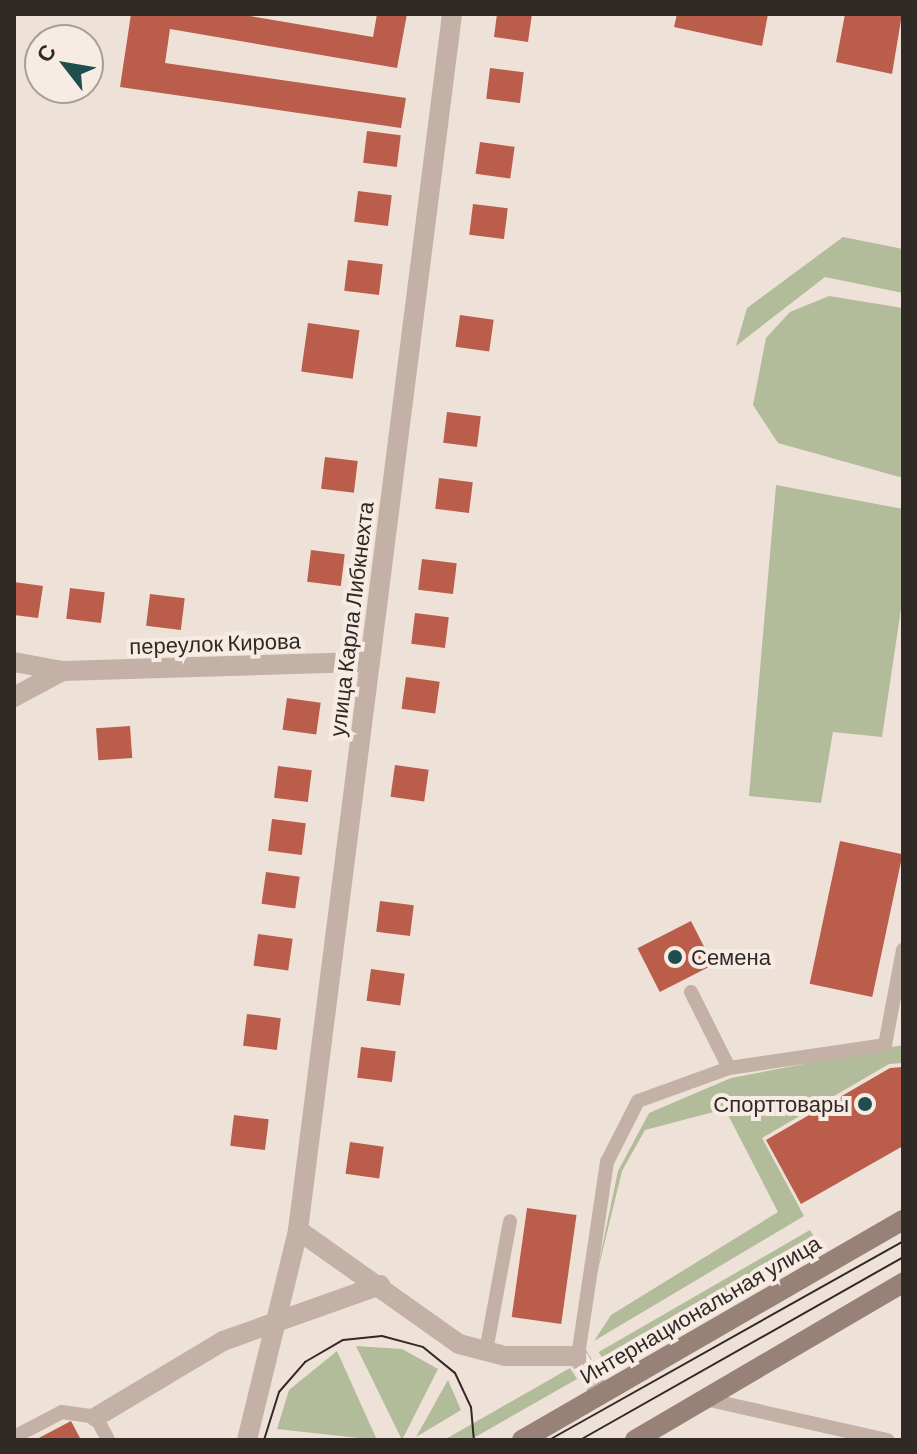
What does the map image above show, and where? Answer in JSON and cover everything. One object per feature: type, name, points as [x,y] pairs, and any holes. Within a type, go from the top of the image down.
[{"type":"main road","name":"Интернациональная улица","points":[[522,1440],[903,1220]]},
{"type":"main road","points":[[635,1440],[903,1283]]},
{"type":"street","name":"улица Карла Либкнехта","points":[[247,1440],[298,1230],[452,14]]},
{"type":"street","name":"переулок Кирова","points":[[14,662],[62,671],[370,662]]},
{"type":"street","name":"переулок Кирова","points":[[14,697],[62,671]]},
{"type":"street","points":[[298,1230],[380,1285],[422,1322],[486,1351],[578,1356],[601,1394]]},
{"type":"street","points":[[96,1417],[223,1341],[380,1285]]},
{"type":"lane","points":[[578,1356],[607,1162],[638,1101],[729,1068],[885,1045],[903,950]]},
{"type":"lane","points":[[691,992],[729,1068]]},
{"type":"lane","points":[[486,1351],[510,1221]]},
{"type":"lane","points":[[705,1399],[887,1440]]},
{"type":"lane","points":[[14,1437],[62,1412],[96,1417],[108,1440]]},
{"type":"green space","points":[[843,237],[903,249],[903,293],[825,277],[736,346],[747,308]]},
{"type":"green space","points":[[829,296],[903,308],[903,478],[778,443],[753,405],[766,338],[790,312]]},
{"type":"green space","points":[[776,485],[903,509],[903,595],[882,737],[833,732],[821,803],[749,796]]},
{"type":"green space","points":[[903,1045],[903,1063],[889,1064],[762,1138],[804,1216],[594,1341],[611,1315],[778,1212],[725,1109],[645,1130],[622,1171],[594,1286],[618,1171],[649,1113],[731,1078]]},
{"type":"green space","points":[[810,1230],[817,1242],[606,1364],[599,1352]]},
{"type":"green space","points":[[356,1346],[402,1349],[438,1369],[402,1440]]},
{"type":"green space","points":[[337,1351],[377,1440],[277,1429],[289,1390]]},
{"type":"green space","points":[[570,1368],[577,1379],[470,1440],[444,1440]]},
{"type":"green space","points":[[448,1380],[461,1410],[416,1437]]},
{"type":"building","points":[[131,14],[238,14],[373,37],[377,14],[407,14],[397,68],[170,29],[165,63],[406,98],[401,128],[120,87]]},
{"type":"building","points":[[497,14],[532,14],[528,42],[494,37]]},
{"type":"building","points":[[677,14],[768,14],[762,46],[674,27]]},
{"type":"building","points":[[845,14],[902,14],[892,74],[836,62]]},
{"type":"building","points":[[490,68],[524,72],[520,103],[486,99]]},
{"type":"building","points":[[367,131],[401,135],[397,167],[363,163]]},
{"type":"building","points":[[480,142],[515,147],[510,179],[476,174]]},
{"type":"building","points":[[358,191],[392,195],[388,226],[354,222]]},
{"type":"building","points":[[473,204],[508,208],[504,239],[469,235]]},
{"type":"building","points":[[348,260],[383,264],[379,295],[344,291]]},
{"type":"building","points":[[460,315],[494,320],[489,351],[456,347]]},
{"type":"building","points":[[308,323],[359,330],[353,379],[301,372]]},
{"type":"building","points":[[447,412],[481,416],[477,447],[443,443]]},
{"type":"building","points":[[325,457],[358,461],[354,493],[321,489]]},
{"type":"building","points":[[439,478],[473,482],[469,513],[435,509]]},
{"type":"building","points":[[311,550],[345,554],[341,586],[307,582]]},
{"type":"building","points":[[422,559],[457,563],[453,594],[418,590]]},
{"type":"building","points":[[14,582],[43,586],[38,618],[14,615]]},
{"type":"building","points":[[70,588],[105,592],[101,623],[66,619]]},
{"type":"building","points":[[150,594],[185,598],[181,630],[146,626]]},
{"type":"building","points":[[415,613],[449,617],[445,648],[411,644]]},
{"type":"building","points":[[406,677],[440,682],[435,713],[402,709]]},
{"type":"building","points":[[287,698],[321,703],[316,734],[283,730]]},
{"type":"building","points":[[130,726],[132,758],[98,760],[96,728]]},
{"type":"building","points":[[395,765],[429,770],[424,801],[391,797]]},
{"type":"building","points":[[278,766],[312,770],[308,802],[274,798]]},
{"type":"building","points":[[272,819],[306,823],[302,855],[268,851]]},
{"type":"building","points":[[840,841],[903,854],[872,997],[810,984]]},
{"type":"building","points":[[266,872],[300,877],[295,908],[262,904]]},
{"type":"building","points":[[380,901],[414,905],[410,936],[376,932]]},
{"type":"building","name":"Семена","points":[[691,921],[713,965],[660,992],[638,948]]},
{"type":"building","points":[[258,934],[293,939],[288,971],[254,966]]},
{"type":"building","points":[[371,969],[405,974],[400,1005],[367,1001]]},
{"type":"building","points":[[247,1014],[281,1018],[277,1050],[243,1046]]},
{"type":"building","points":[[361,1047],[396,1051],[392,1082],[357,1078]]},
{"type":"building","name":"Спорттовары","points":[[903,1067],[903,1146],[801,1204],[766,1140],[890,1068]]},
{"type":"building","points":[[234,1115],[269,1119],[265,1150],[230,1146]]},
{"type":"building","points":[[350,1142],[384,1147],[379,1178],[346,1174]]},
{"type":"building","points":[[527,1208],[577,1215],[561,1324],[512,1317]]},
{"type":"building","points":[[71,1421],[81,1440],[35,1440]]},
{"type":"tram line","points":[[549,1440],[903,1241]]},
{"type":"tram line","points":[[580,1440],[903,1257]]},
{"type":"tram line","points":[[264,1440],[279,1392],[305,1362],[343,1340],[382,1336],[423,1347],[455,1373],[471,1407],[474,1440]]},
{"type":"place","name":"Семена","points":[[675,957]]},
{"type":"place","name":"Спорттовары","points":[[865,1104]]}]
